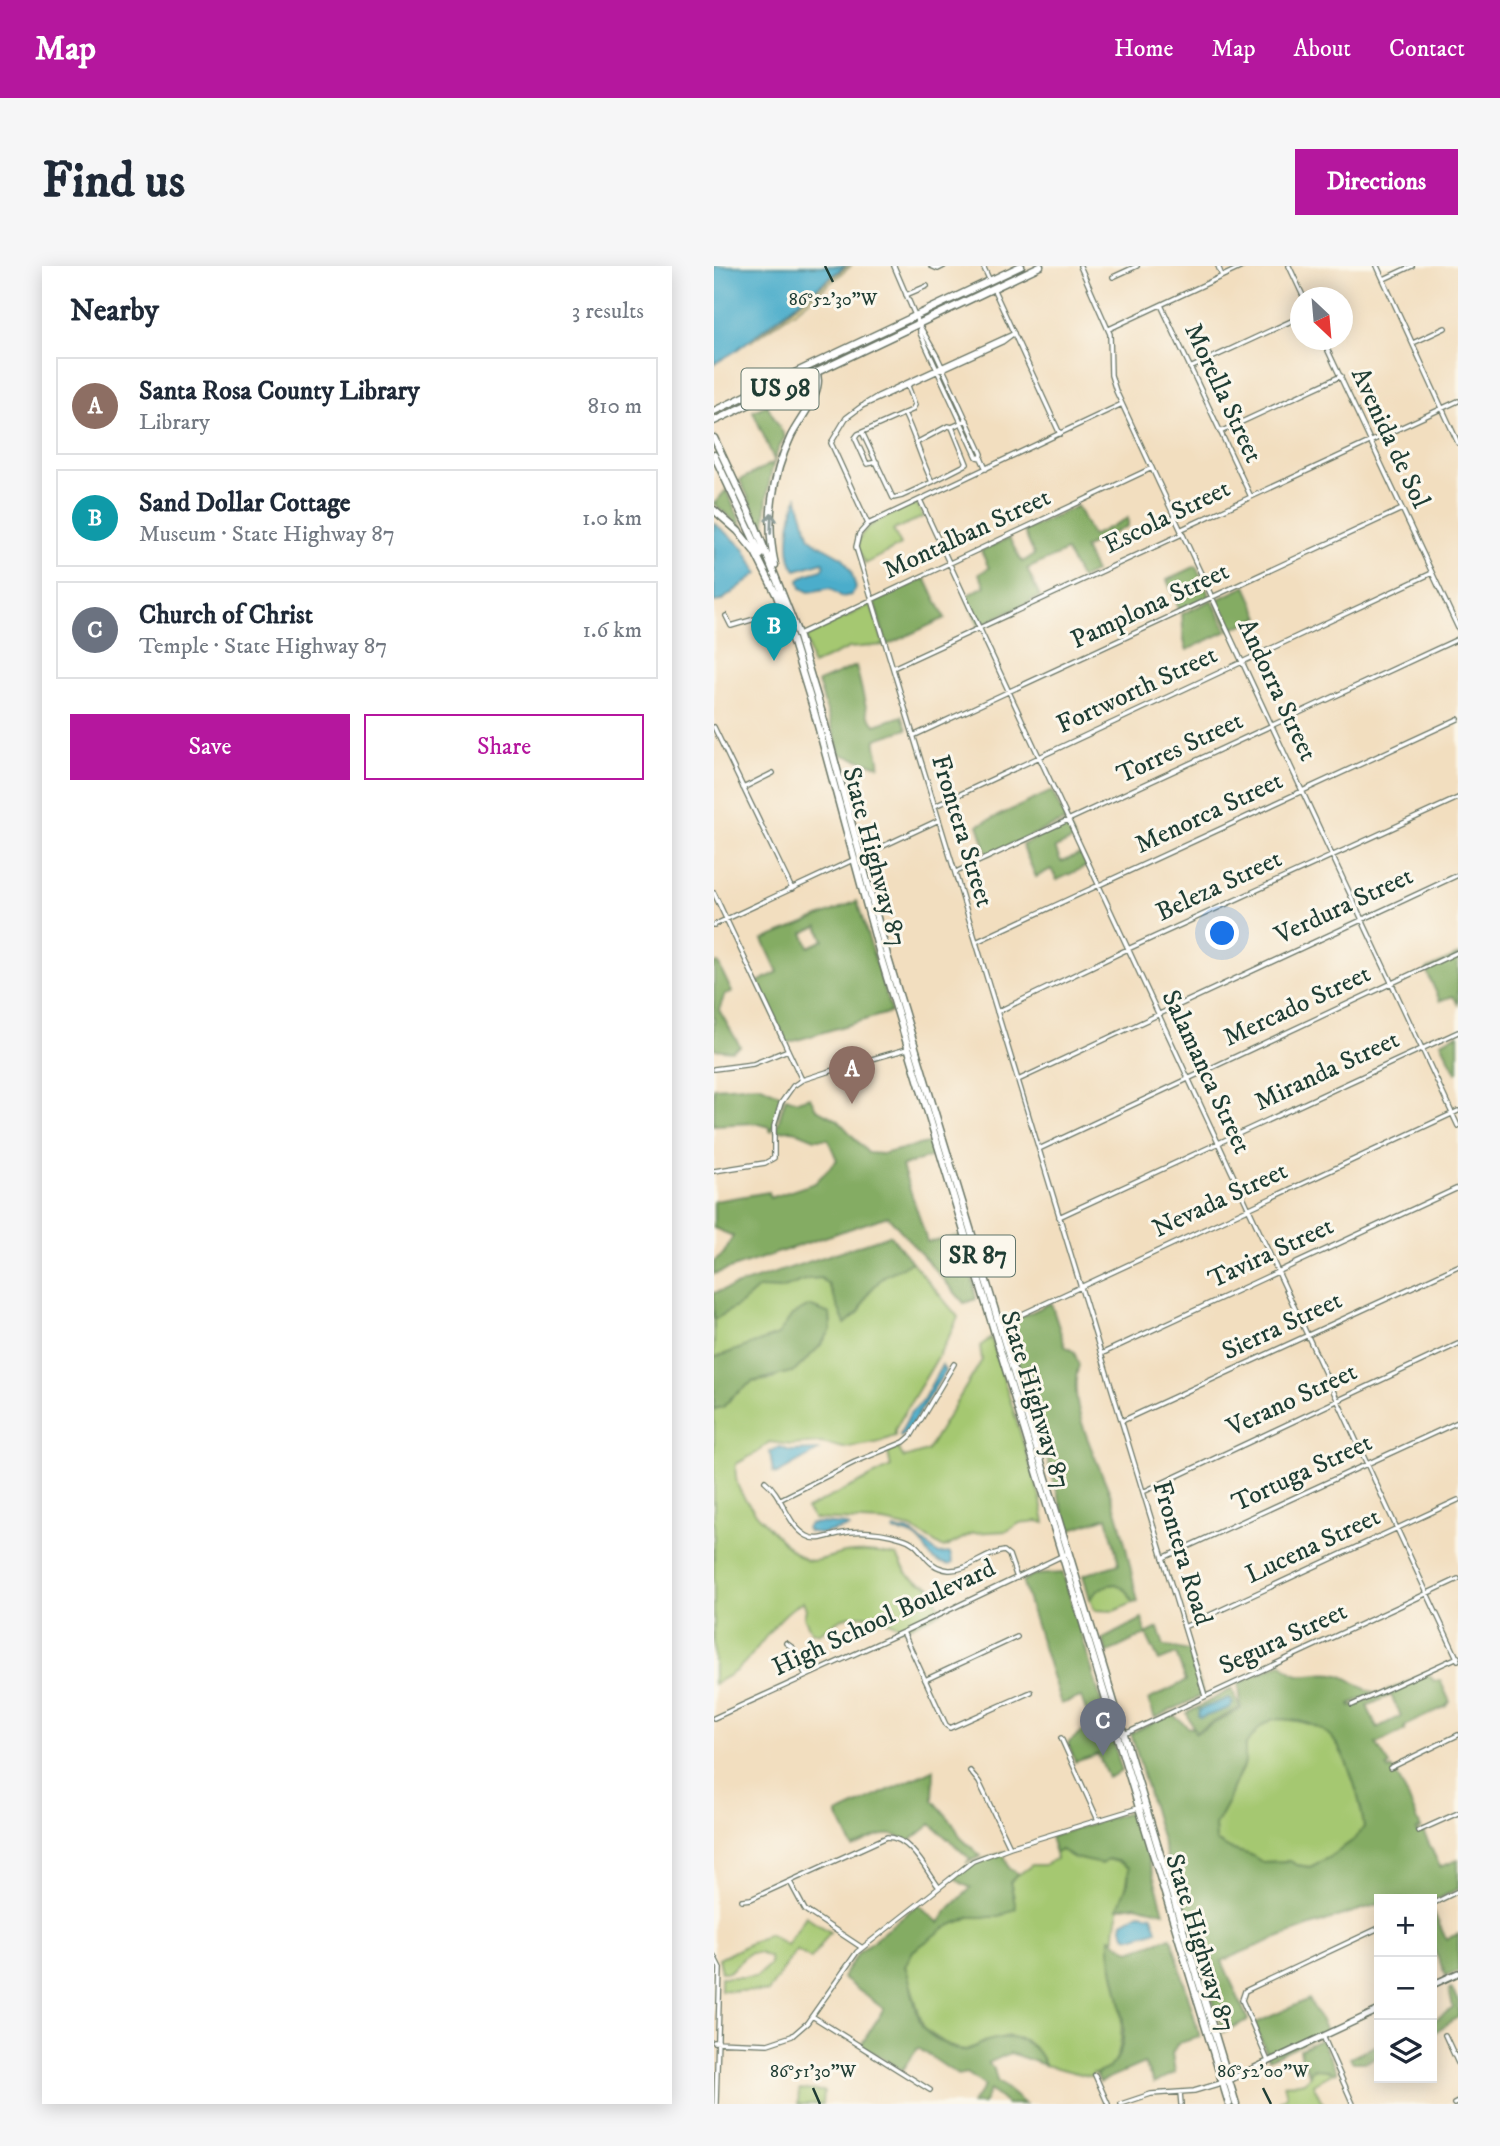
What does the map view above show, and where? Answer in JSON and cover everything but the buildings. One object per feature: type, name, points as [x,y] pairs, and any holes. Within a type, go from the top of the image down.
[{"type":"highway","name":"US 98","points":[[714,421],[980,295],[1021,266]]},
{"type":"highway","name":"US 98","points":[[714,411],[915,316],[991,285],[1007,282],[1040,266]]},
{"type":"highway","points":[[830,366],[842,356],[877,339],[884,331]]},
{"type":"highway","points":[[782,590],[771,541],[770,517],[774,489],[790,438],[818,391],[816,372]]},
{"type":"highway","name":"SR 87","points":[[714,438],[782,590],[798,634],[824,718],[857,858],[894,975],[930,1108],[953,1171],[1065,1554],[1124,1733],[1142,1806]]},
{"type":"highway","name":"SR 87","points":[[714,455],[761,555],[772,586]]},
{"type":"highway","points":[[722,471],[741,496]]},
{"type":"highway","points":[[714,510],[746,540],[772,586]]},
{"type":"highway","name":"State Highway 87","points":[[772,586],[814,711],[908,1048],[930,1108],[971,1256],[1065,1554],[1096,1668],[1142,1806],[1226,2081],[1229,2104]]},
{"type":"highway","name":"SR 87","points":[[1226,2081],[1236,2104]]},
{"type":"main road","points":[[1437,1983],[1458,1973]]},
{"type":"main road","points":[[1226,2081],[1374,2012]]},
{"type":"street","points":[[894,266],[964,421],[982,454],[986,469]]},
{"type":"street","points":[[932,266],[938,269],[944,266]]},
{"type":"street","points":[[983,266],[1060,434]]},
{"type":"street","name":"Andorra Street","points":[[1080,266],[1109,329],[1111,375],[1122,404],[1458,1126]]},
{"type":"street","points":[[1113,277],[1138,266]]},
{"type":"street","points":[[1218,266],[1222,276]]},
{"type":"street","points":[[1109,329],[1244,266]]},
{"type":"street","points":[[1289,266],[1299,287]]},
{"type":"street","points":[[1377,266],[1458,443]]},
{"type":"street","points":[[1384,279],[1412,266]]},
{"type":"street","points":[[906,296],[927,286]]},
{"type":"street","name":"Morella Street","points":[[1161,305],[1251,497]]},
{"type":"street","points":[[1190,368],[1290,322]]},
{"type":"street","points":[[920,325],[920,333],[941,370]]},
{"type":"street","points":[[1413,343],[1446,328]]},
{"type":"street","points":[[862,406],[1008,339],[1013,334]]},
{"type":"street","name":"Avenida de Sol","points":[[1328,350],[1458,628]]},
{"type":"street","points":[[941,370],[873,398],[846,418],[831,443],[868,524],[1122,404]]},
{"type":"street","points":[[1220,432],[1340,376]]},
{"type":"street","points":[[877,462],[867,464],[856,445],[857,435],[912,410],[915,405],[908,386]]},
{"type":"street","name":"Escola Street","points":[[893,668],[1180,535],[1182,529],[1458,401]]},
{"type":"street","points":[[904,414],[918,442],[920,455],[932,482]]},
{"type":"street","points":[[918,442],[964,421]]},
{"type":"street","points":[[863,433],[893,498],[967,464],[952,427]]},
{"type":"street","name":"Montalban Street","points":[[798,634],[1152,468]]},
{"type":"street","name":"Salamanca Street","points":[[920,500],[1458,1658]]},
{"type":"street","name":"Pamplona Street","points":[[914,736],[1402,509]]},
{"type":"street","name":"Frontera Street","points":[[868,524],[859,534],[856,547],[1122,1421]]},
{"type":"street","name":"Fortworth Street","points":[[935,806],[1432,573]]},
{"type":"street","points":[[726,616],[731,626],[782,611]]},
{"type":"street","name":"Torres Street","points":[[956,872],[1458,639]]},
{"type":"street","name":"Menorca Street","points":[[976,942],[1458,719]]},
{"type":"street","points":[[714,727],[715,734],[792,889]]},
{"type":"street","points":[[743,788],[773,773]]},
{"type":"street","name":"Beleza Street","points":[[997,1013],[1128,949],[1458,798]]},
{"type":"street","points":[[714,925],[939,820]]},
{"type":"street","name":"Verdura Street","points":[[1018,1080],[1458,874]]},
{"type":"street","points":[[714,892],[802,1080]]},
{"type":"street","name":"Mercado Street","points":[[1039,1149],[1458,952]]},
{"type":"street","points":[[714,1171],[765,1163],[774,1158],[774,1126],[781,1103],[789,1090],[802,1080],[908,1048],[909,1034],[894,975]]},
{"type":"street","name":"Miranda Street","points":[[1059,1217],[1458,1032]]},
{"type":"street","points":[[714,1069],[753,1065],[789,1050]]},
{"type":"street","name":"Nevada Street","points":[[999,1325],[1458,1111]]},
{"type":"street","name":"Tavira Street","points":[[1101,1354],[1458,1188]]},
{"type":"street","points":[[971,1256],[979,1271],[992,1314],[999,1325],[997,1332],[1017,1395],[1018,1411]]},
{"type":"street","name":"Sierra Street","points":[[1122,1421],[1458,1266]]},
{"type":"street","name":"Verano Street","points":[[1143,1492],[1458,1344]]},
{"type":"street","points":[[779,1500],[839,1469],[904,1442],[911,1436],[954,1364]]},
{"type":"street","name":"Frontera Road","points":[[1122,1421],[1205,1696]]},
{"type":"street","name":"Tortuga Street","points":[[1163,1558],[1458,1422]]},
{"type":"street","points":[[765,1481],[772,1486],[785,1511],[807,1536],[819,1539],[848,1532],[879,1532],[911,1541],[931,1565],[949,1570],[962,1568],[1004,1551],[1009,1555],[1017,1578]]},
{"type":"street","name":"Lucena Street","points":[[1184,1627],[1458,1500]]},
{"type":"street","name":"High School Boulevard","points":[[714,1718],[1065,1554]]},
{"type":"street","name":"Segura Street","points":[[1124,1733],[1458,1579]]},
{"type":"street","points":[[903,1632],[949,1728],[1031,1692]]},
{"type":"street","points":[[925,1680],[1017,1637]]},
{"type":"street","points":[[786,1643],[793,1648],[806,1675]]},
{"type":"street","points":[[1352,1705],[1458,1658]]},
{"type":"street","points":[[1096,1668],[1105,1687],[1118,1730],[1124,1733]]},
{"type":"street","points":[[1390,1768],[1458,1735]]},
{"type":"street","points":[[1061,1738],[1098,1820]]},
{"type":"street","points":[[970,1771],[979,1782],[1010,1847]]},
{"type":"street","points":[[715,2043],[768,2044],[782,2041],[801,2029],[861,1948],[973,1861],[1142,1806]]},
{"type":"street","points":[[1418,1831],[1458,1813]]},
{"type":"street","points":[[742,1899],[751,1899],[874,1842],[892,1837],[905,1843],[938,1886]]},
{"type":"street","points":[[790,1882],[802,1907],[809,1914],[861,1948]]},
{"type":"street","points":[[1437,1902],[1458,1891]]},
{"type":"street","points":[[1269,2062],[1242,1995],[1247,1989],[1374,1930]]},
{"type":"street","points":[[714,1956],[720,1968],[715,2043],[716,2104]]},
{"type":"street","points":[[812,2016],[930,2090]]},
{"type":"street","points":[[1445,2035],[1458,2063]]},
{"type":"street","points":[[1323,2036],[1353,2104]]},
{"type":"street","points":[[1095,2075],[1108,2104]]},
{"type":"street","points":[[1122,2104],[1151,2094],[1194,2091],[1226,2081]]},
{"type":"street","points":[[1180,2092],[1181,2104]]},
{"type":"green space","points":[[767,405],[785,437],[774,461],[753,411]]},
{"type":"green space","points":[[774,463],[767,497],[765,533],[740,480]]},
{"type":"green space","points":[[726,490],[743,527],[743,528],[714,504]]},
{"type":"green space","points":[[917,503],[923,517],[893,530],[901,545],[865,564],[858,548],[863,532],[880,520]]},
{"type":"green space","points":[[1077,506],[1092,536],[1128,518],[1128,526],[1084,548],[1095,572],[1081,579],[1066,551],[1027,569],[1040,597],[979,626],[966,596],[985,586],[979,574],[989,568],[981,551],[1009,538],[1022,562],[1034,555],[1024,531]]},
{"type":"green space","points":[[1196,566],[1210,597],[1180,611],[1167,580]]},
{"type":"green space","points":[[925,578],[945,618],[887,645],[874,602]]},
{"type":"green space","points":[[1246,586],[1260,617],[1230,630],[1216,600]]},
{"type":"green space","points":[[1212,600],[1227,631],[1187,650],[1183,637],[1182,614]]},
{"type":"green space","points":[[871,604],[884,645],[849,648],[812,665],[806,637]]},
{"type":"green space","points":[[856,666],[868,715],[875,725],[902,716],[907,729],[876,739],[879,766],[840,754],[818,682]]},
{"type":"green space","points":[[1052,791],[1066,820],[988,855],[978,825]]},
{"type":"green space","points":[[1067,823],[1075,839],[1055,848],[1061,862],[1081,854],[1087,866],[1057,880],[1051,869],[1036,877],[1022,845]]},
{"type":"green space","points":[[857,901],[891,1012],[787,1043],[758,982],[778,972],[763,940]],"holes":[[[818,926],[824,940],[809,947],[803,933]]]},
{"type":"green space","points":[[1458,955],[1458,1004],[1453,996],[1440,1001],[1426,970]]},
{"type":"green space","points":[[718,963],[732,992],[725,994],[719,1010],[740,1046],[731,1051],[714,1049],[714,964]]},
{"type":"green space","points":[[1458,1034],[1458,1072],[1456,1073],[1441,1042]]},
{"type":"green space","points":[[759,1085],[783,1096],[772,1131],[770,1127],[755,1123],[714,1125],[714,1088]]},
{"type":"green space","points":[[786,1097],[797,1101],[810,1097],[816,1109],[838,1120],[868,1153],[882,1154],[931,1142],[935,1155],[902,1166],[927,1242],[960,1236],[976,1299],[964,1303],[888,1216],[714,1274],[714,1261],[724,1253],[733,1236],[714,1228],[714,1201],[769,1192],[770,1198],[815,1183],[837,1160],[828,1139],[815,1139],[793,1130],[776,1131]]},
{"type":"green space","points":[[890,1235],[912,1262],[884,1276],[869,1292],[859,1312],[845,1324],[829,1285],[821,1278],[808,1279],[780,1289],[759,1288],[742,1303],[714,1320],[714,1293]]},
{"type":"green space","points":[[912,1262],[958,1317],[895,1430],[895,1436],[876,1443],[844,1448],[821,1443],[791,1445],[769,1442],[758,1452],[736,1464],[736,1475],[738,1486],[749,1505],[779,1539],[799,1556],[813,1561],[857,1552],[897,1556],[909,1576],[930,1586],[941,1612],[904,1629],[875,1617],[850,1616],[837,1621],[819,1634],[811,1631],[804,1617],[806,1609],[803,1601],[783,1616],[738,1669],[714,1684],[714,1409],[723,1407],[752,1382],[773,1379],[819,1347],[831,1330],[830,1314],[792,1315],[779,1335],[714,1358],[714,1320],[742,1303],[759,1287],[780,1289],[808,1279],[821,1278],[829,1285],[845,1323],[859,1312],[869,1292],[884,1276]]},
{"type":"green space","points":[[1051,1303],[1065,1346],[1074,1352],[1079,1365],[1076,1382],[1081,1420],[1117,1513],[1138,1602],[1133,1603],[1127,1591],[1116,1584],[1102,1588],[1090,1599],[1083,1575],[1119,1564],[1107,1517],[1069,1530],[1006,1324]]},
{"type":"green space","points":[[809,1306],[830,1314],[831,1330],[819,1347],[795,1371],[752,1382],[723,1407],[714,1409],[714,1358],[778,1335],[792,1315]]},
{"type":"green space","points":[[991,1338],[1040,1497],[1045,1523],[1020,1523],[1007,1531],[973,1533],[944,1548],[911,1528],[884,1522],[814,1519],[806,1509],[891,1467],[888,1453],[898,1448],[904,1458],[927,1451],[982,1360],[980,1346]]},
{"type":"green space","points":[[1063,1573],[1122,1771],[1108,1778],[1098,1754],[1075,1762],[1068,1743],[1091,1725],[1081,1697],[1061,1704],[1022,1581],[1033,1575]]},
{"type":"green space","points":[[1116,1584],[1127,1591],[1133,1603],[1114,1611],[1094,1610],[1090,1599],[1099,1590]]},
{"type":"green space","points":[[1142,1619],[1146,1634],[1107,1653],[1103,1639]]},
{"type":"green space","points":[[1158,1628],[1164,1646],[1189,1651],[1203,1695],[1155,1718],[1148,1700],[1186,1681],[1176,1654],[1159,1661],[1146,1634]]},
{"type":"green space","points":[[1282,1663],[1288,1670],[1300,1675],[1335,1674],[1375,1692],[1350,1704],[1351,1707],[1427,1673],[1434,1681],[1440,1680],[1450,1702],[1445,1707],[1404,1726],[1405,1730],[1376,1744],[1390,1765],[1387,1767],[1389,1770],[1392,1768],[1405,1790],[1421,1828],[1416,1830],[1417,1833],[1423,1831],[1440,1867],[1458,1860],[1458,1889],[1437,1900],[1437,1894],[1374,1894],[1374,1906],[1299,1930],[1222,1961],[1248,2020],[1223,2032],[1168,1861],[1131,1733],[1172,1714],[1189,1728],[1192,1727],[1196,1733],[1241,1709],[1239,1683]],"holes":[[[1391,1695],[1401,1716],[1377,1728],[1367,1706]],[[1273,1719],[1289,1720],[1321,1729],[1339,1747],[1353,1781],[1364,1827],[1355,1839],[1310,1867],[1290,1861],[1262,1862],[1216,1841],[1215,1825],[1245,1763],[1245,1746],[1260,1727]]]},
{"type":"green space","points":[[1232,1689],[1240,1708],[1195,1732],[1187,1713]]},
{"type":"green space","points":[[1273,1719],[1313,1725],[1333,1739],[1349,1769],[1360,1806],[1364,1827],[1355,1839],[1310,1867],[1290,1861],[1262,1862],[1216,1841],[1215,1825],[1245,1763],[1245,1746],[1260,1727]]},
{"type":"green space","points":[[934,1769],[933,1800],[953,1823],[961,1838],[981,1856],[966,1863],[969,1858],[931,1824],[909,1842],[895,1835],[888,1835],[853,1848],[837,1814]]},
{"type":"green space","points":[[1134,1810],[1164,1912],[1135,1905],[1118,1908],[1128,1882],[1129,1868],[1108,1859],[1102,1864],[1074,1858],[1061,1850],[1055,1853],[1050,1837]]},
{"type":"green space","points":[[1061,1850],[1079,1857],[1121,1863],[1129,1868],[1115,1939],[1110,1938],[1119,1994],[1121,2039],[1117,2057],[1108,2069],[1093,2073],[1092,2077],[1045,2065],[1039,2054],[1025,2040],[1008,2036],[967,2050],[951,2047],[924,2029],[905,1966],[913,1951],[945,1928],[969,1917],[999,1917],[1014,1897],[1010,1881],[1032,1865],[1044,1865],[1056,1859],[1055,1853]]},
{"type":"green space","points":[[1003,1852],[1009,1868],[1019,1874],[1010,1882],[1016,1908],[999,1917],[969,1917],[945,1928],[913,1951],[905,1966],[921,2024],[932,2036],[962,2050],[996,2039],[1014,2038],[1029,2044],[1041,2056],[1045,2065],[1010,2053],[988,2063],[994,2069],[997,2081],[1025,2104],[1007,2104],[990,2090],[983,2104],[971,2104],[985,2086],[967,2073],[958,2075],[918,2048],[902,2070],[861,2045],[884,2009],[842,1978],[858,1953],[918,1904],[939,1923],[948,1910],[971,1888],[954,1877],[974,1863]]},
{"type":"green space","points":[[806,1916],[830,1932],[811,1959],[796,1950],[768,1992],[721,1990],[721,1977],[756,1977],[770,1964],[769,1957],[749,1953],[729,1972],[722,1972],[719,1959],[768,1934],[787,1945]]},
{"type":"green space","points":[[1437,1920],[1446,1939],[1458,1934],[1458,1971],[1446,1976],[1437,1956]]},
{"type":"green space","points":[[1171,1937],[1200,2037],[1178,2043],[1172,2053],[1175,2073],[1154,2083],[1144,2063],[1100,2082],[1096,2074],[1111,2066],[1119,2053],[1123,2038],[1121,2004],[1110,1953],[1110,1938],[1130,1951]]},
{"type":"green space","points":[[1451,1988],[1458,2001],[1458,2017],[1437,2031],[1437,2019],[1453,2008]]},
{"type":"green space","points":[[1309,1999],[1327,2032],[1269,2059],[1254,2024]]},
{"type":"green space","points":[[1321,2039],[1337,2072],[1312,2069],[1310,2075],[1300,2049]]},
{"type":"green space","points":[[1374,2046],[1374,2058],[1365,2062],[1353,2062],[1350,2058]]},
{"type":"green space","points":[[1322,2068],[1333,2073],[1313,2084],[1323,2104],[1281,2104],[1280,2100],[1287,2096],[1284,2084],[1305,2081],[1311,2069]]},
{"type":"green space","points":[[799,2090],[824,2091],[823,2104],[798,2104]]},
{"type":"sand","points":[[851,266],[798,309],[750,342],[846,267]]},
{"type":"water","points":[[714,266],[845,266],[734,352],[714,364]]},
{"type":"water","points":[[797,497],[810,538],[843,558],[851,571],[856,588],[851,595],[842,597],[830,588],[809,592],[801,588],[799,580],[825,566],[823,562],[796,570],[792,563],[789,535]]},
{"type":"water","points":[[714,523],[744,548],[758,573],[721,601],[714,602]]},
{"type":"water","points":[[942,1365],[945,1371],[907,1432],[901,1437],[910,1413],[922,1402]]},
{"type":"water","points":[[779,1447],[790,1451],[820,1450],[777,1474],[773,1472],[770,1452]]},
{"type":"water","points":[[809,1524],[849,1527],[820,1534],[806,1528]]},
{"type":"water","points":[[894,1531],[910,1532],[939,1554],[950,1553],[953,1563],[950,1565],[935,1560],[916,1538]]},
{"type":"water","points":[[1229,1698],[1233,1703],[1230,1708],[1200,1718],[1198,1716],[1199,1710]]},
{"type":"water","points":[[1139,1913],[1152,1915],[1157,1930],[1135,1937],[1126,1936],[1122,1928],[1123,1922]]},
{"type":"place","name":"Sand Dollar Cottage","points":[[774,661]]},
{"type":"place","name":"Santa Rosa County Library","points":[[852,1104]]},
{"type":"place","name":"Church of Christ","points":[[1103,1756]]}]
